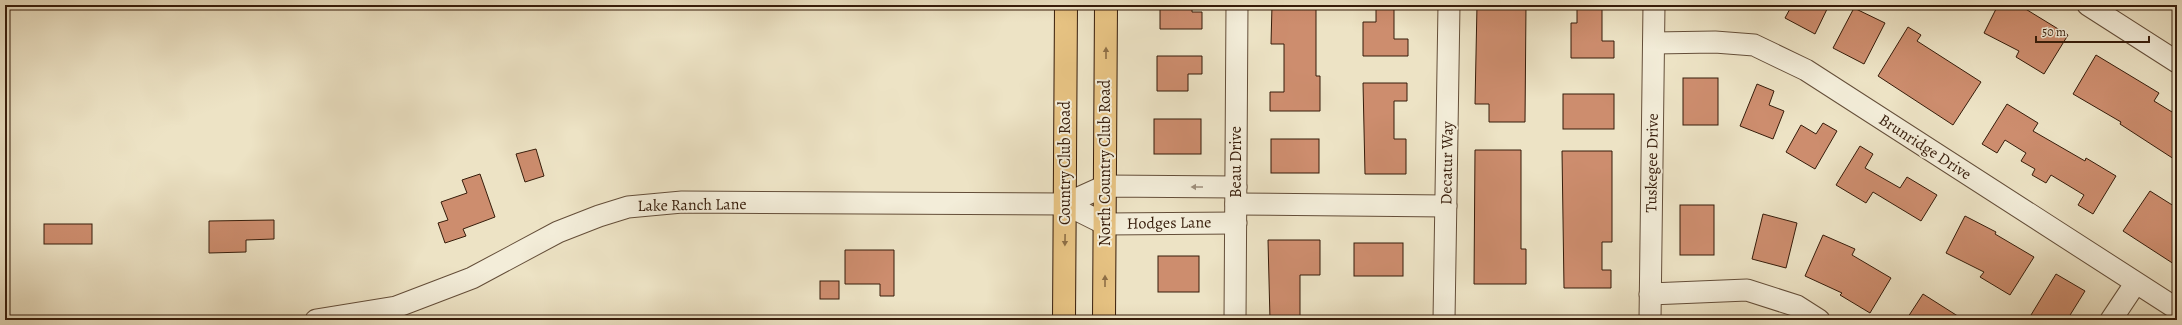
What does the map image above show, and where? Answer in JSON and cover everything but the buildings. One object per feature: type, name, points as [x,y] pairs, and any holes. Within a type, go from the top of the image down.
[{"type":"main road","name":"Country Club Road","points":[[1064,320],[1066,5]]},
{"type":"main road","name":"North Country Club Road","points":[[1104,320],[1106,5]]},
{"type":"street","name":"Beau Drive","points":[[1235,320],[1237,5]]},
{"type":"street","name":"Decatur Way","points":[[1444,320],[1449,5]]},
{"type":"street","name":"Tuskegee Drive","points":[[1650,320],[1654,5]]},
{"type":"street","points":[[2088,5],[2177,62]]},
{"type":"street","name":"Brunridge Drive","points":[[1654,43],[1714,42],[1754,45],[1806,70],[2135,284],[2177,309]]},
{"type":"street","name":"Hodges Lane","points":[[1065,204],[1105,186],[1236,204],[1446,206]]},
{"type":"street","name":"Lake Ranch Lane","points":[[316,320],[396,307],[472,278],[558,232],[628,207],[682,202],[1065,204]]},
{"type":"street","name":"Hodges Lane","points":[[1065,204],[1105,224],[1236,204]]},
{"type":"street","points":[[2111,320],[2135,284]]},
{"type":"street","points":[[1650,294],[1747,290],[1797,306],[1819,320]]}]
